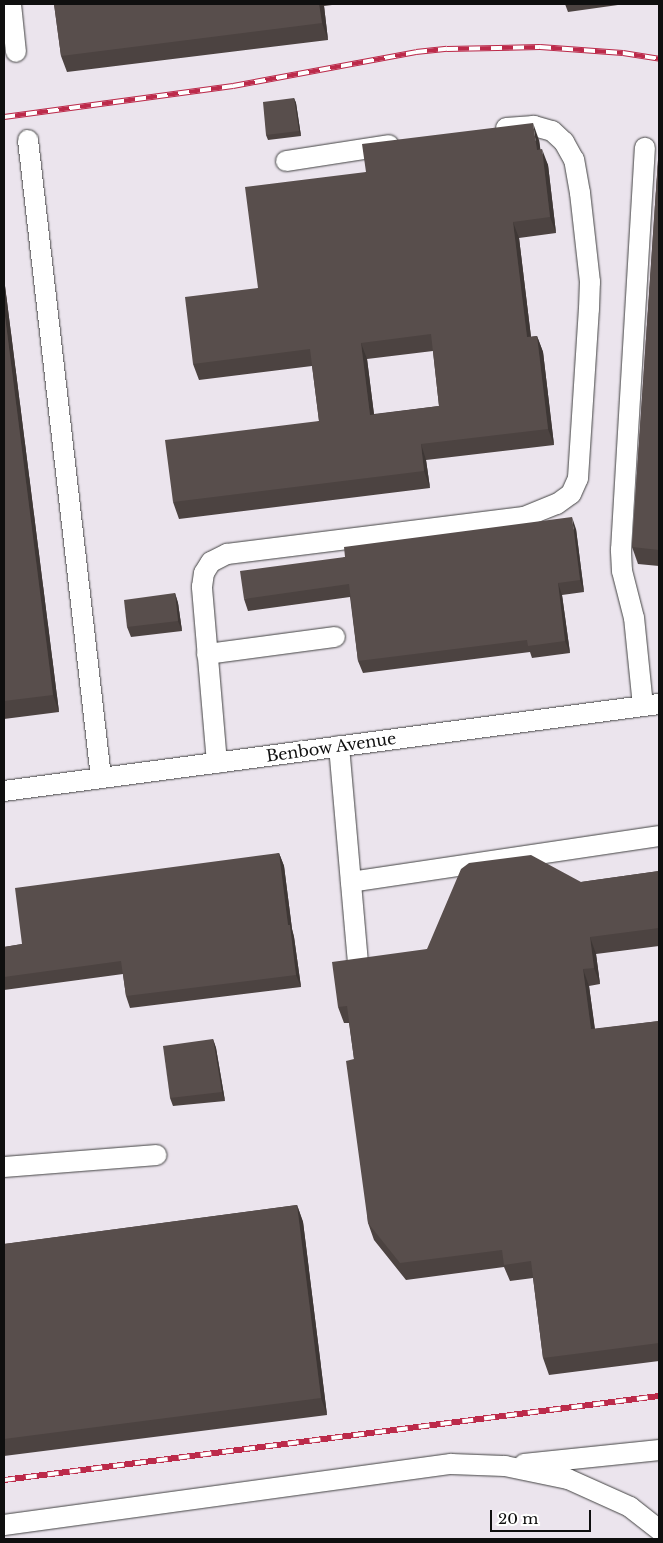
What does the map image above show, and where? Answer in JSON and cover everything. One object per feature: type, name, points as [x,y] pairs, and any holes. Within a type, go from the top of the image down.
[{"type":"lane","points":[[11,4],[16,52]]},
{"type":"lane","points":[[217,762],[202,587],[204,574],[211,562],[227,554],[524,517],[557,504],[571,494],[578,478],[588,352],[590,282],[580,193],[574,160],[564,142],[552,131],[534,126],[486,130]]},
{"type":"lane","points":[[28,140],[102,778]]},
{"type":"lane","points":[[286,161],[410,142]]},
{"type":"lane","points":[[645,148],[621,550],[622,571],[634,618],[651,705]]},
{"type":"lane","points":[[207,654],[335,637]]},
{"type":"lane","name":"Benbow Avenue","points":[[4,791],[651,705]]},
{"type":"lane","points":[[339,746],[358,964]]},
{"type":"lane","points":[[351,882],[659,836]]},
{"type":"lane","points":[[4,1167],[157,1155]]},
{"type":"lane","points":[[4,1524],[451,1464],[505,1466],[659,1450]]},
{"type":"lane","points":[[505,1466],[568,1479],[630,1507],[659,1530]]},
{"type":"shaded area","points":[[4,4],[659,4],[659,1539],[4,1539]]},
{"type":"building","points":[[54,4],[319,4],[322,23],[61,56]]},
{"type":"building","points":[[294,98],[299,131],[266,135],[263,102]]},
{"type":"building","points":[[533,123],[537,150],[542,149],[550,217],[513,222],[527,337],[537,336],[548,429],[421,444],[424,471],[173,502],[165,440],[319,421],[310,349],[193,364],[185,297],[258,288],[245,187],[366,172],[362,144]],"holes":[[[431,334],[439,406],[370,415],[361,343]]]},
{"type":"building","points":[[659,145],[659,550],[632,547]]},
{"type":"building","points":[[4,308],[53,695],[4,701]]},
{"type":"building","points":[[572,517],[580,580],[558,583],[565,641],[528,646],[527,640],[358,661],[349,584],[244,599],[240,571],[345,557],[344,547]]},
{"type":"building","points":[[175,593],[178,621],[127,627],[124,600]]},
{"type":"building","points":[[279,853],[296,975],[126,996],[121,961],[4,977],[4,947],[22,944],[15,888]]},
{"type":"building","points":[[531,855],[581,882],[659,871],[659,928],[590,937],[594,968],[583,969],[591,1029],[659,1021],[659,1343],[543,1358],[531,1261],[504,1265],[502,1250],[400,1263],[368,1223],[346,1061],[354,1059],[347,1006],[338,1007],[332,962],[427,949],[461,869],[469,863]]},
{"type":"building","points":[[213,1039],[222,1092],[170,1098],[163,1046]]},
{"type":"building","points":[[297,1205],[321,1398],[4,1439],[4,1244]]},
{"type":"railway","points":[[4,117],[233,86],[416,52],[447,49],[540,47],[623,53],[659,59]]},
{"type":"railway","points":[[4,1480],[659,1396]]}]
